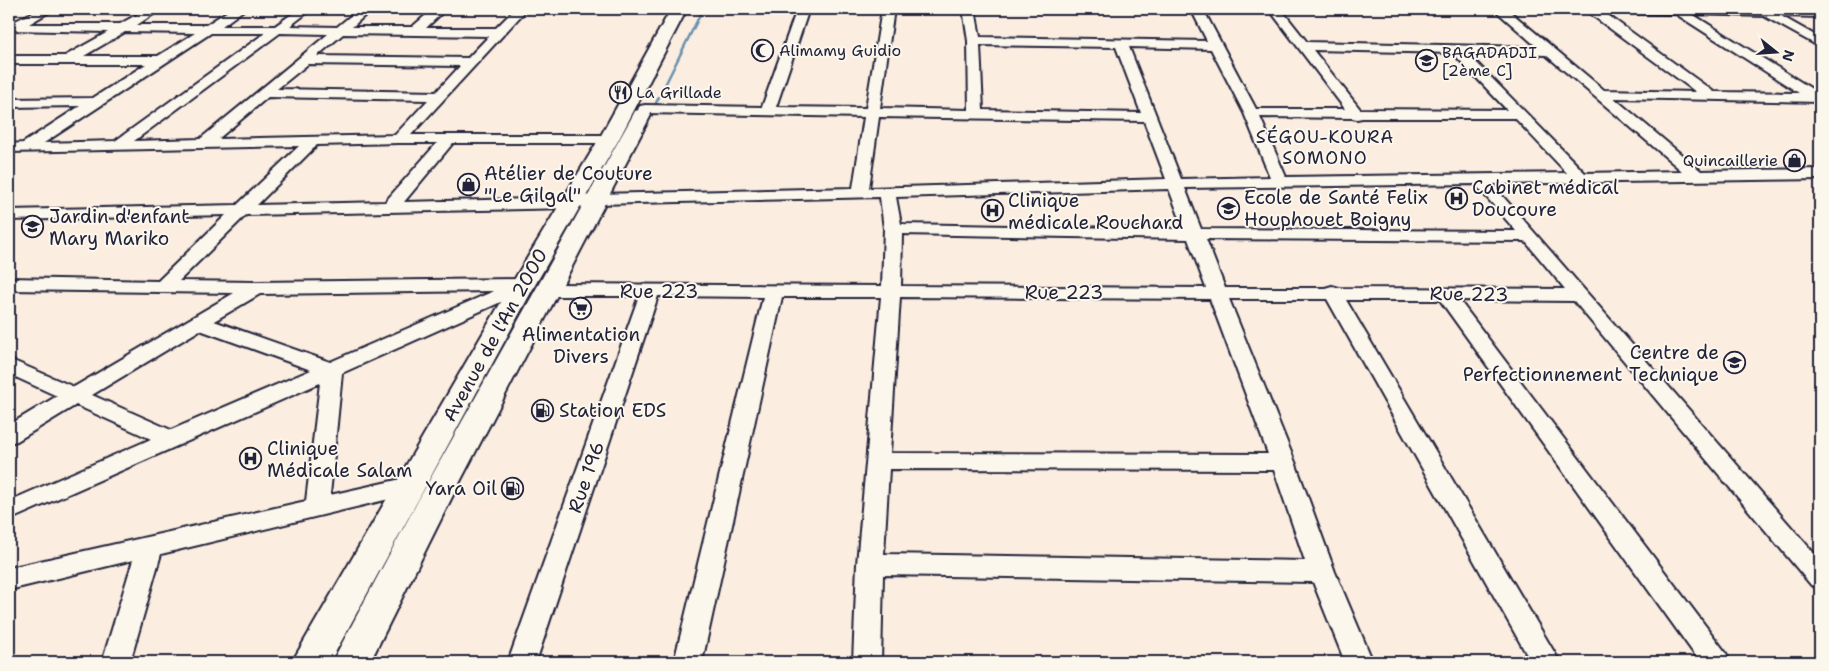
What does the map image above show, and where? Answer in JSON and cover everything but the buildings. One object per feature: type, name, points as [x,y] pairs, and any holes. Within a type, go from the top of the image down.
[{"type":"main road","name":"Avenue de l'An 2000","points":[[311,662],[523,285],[609,139],[680,9]]},
{"type":"main road","name":"Avenue de l'An 2000","points":[[351,662],[436,497],[598,199],[697,9]]},
{"type":"street","points":[[10,28],[48,9]]},
{"type":"street","points":[[68,60],[155,9]]},
{"type":"street","points":[[9,159],[239,9]]},
{"type":"street","points":[[120,144],[306,9]]},
{"type":"street","points":[[204,143],[366,9]]},
{"type":"street","points":[[414,31],[440,9]]},
{"type":"street","points":[[400,139],[521,9]]},
{"type":"street","points":[[767,111],[803,9]]},
{"type":"street","points":[[860,192],[888,9]]},
{"type":"street","points":[[969,9],[974,41],[976,114]]},
{"type":"street","points":[[1197,9],[1251,113],[1280,182]]},
{"type":"street","points":[[1275,9],[1357,114]]},
{"type":"street","points":[[1500,9],[1696,175]]},
{"type":"street","points":[[1586,9],[1762,10],[1820,13]]},
{"type":"street","points":[[1592,9],[1712,96]]},
{"type":"street","points":[[1677,10],[1818,99]]},
{"type":"street","points":[[1762,10],[1820,43]]},
{"type":"street","points":[[10,28],[500,32]]},
{"type":"street","points":[[974,41],[1216,45]]},
{"type":"street","points":[[1121,44],[1283,462],[1322,572],[1359,662]]},
{"type":"street","points":[[1304,46],[1550,51]]},
{"type":"street","points":[[1456,49],[1580,176]]},
{"type":"street","points":[[9,60],[160,60]]},
{"type":"street","points":[[305,60],[470,62]]},
{"type":"street","points":[[265,93],[442,96]]},
{"type":"street","points":[[1601,94],[1818,99]]},
{"type":"street","points":[[9,103],[95,102]]},
{"type":"street","points":[[645,109],[1150,117]]},
{"type":"street","points":[[1251,113],[1520,114]]},
{"type":"street","points":[[9,148],[400,139],[609,139]]},
{"type":"street","points":[[390,207],[448,139]]},
{"type":"street","points":[[163,286],[313,141]]},
{"type":"street","points":[[9,215],[570,203],[598,199],[1174,183],[1820,174]]},
{"type":"street","points":[[1478,178],[1530,236],[1820,578]]},
{"type":"street","points":[[867,662],[870,564],[891,292],[893,229],[887,192]]},
{"type":"street","points":[[893,229],[1195,234],[1530,236]]},
{"type":"street","points":[[9,284],[256,288],[523,285]]},
{"type":"street","points":[[9,297],[35,284]]},
{"type":"street","points":[[9,511],[523,285]]},
{"type":"street","points":[[9,435],[256,288]]},
{"type":"street","name":"Rue 223","points":[[549,290],[1332,292],[1580,295]]},
{"type":"street","name":"Rue 196","points":[[522,662],[650,291]]},
{"type":"street","points":[[688,662],[774,291]]},
{"type":"street","points":[[1332,292],[1546,662]]},
{"type":"street","points":[[1445,294],[1716,662]]},
{"type":"street","points":[[198,322],[332,370]]},
{"type":"street","points":[[9,366],[172,440]]},
{"type":"street","points":[[317,507],[332,370]]},
{"type":"street","points":[[877,461],[1283,462]]},
{"type":"street","points":[[9,580],[410,486]]},
{"type":"street","points":[[116,662],[150,546]]},
{"type":"street","points":[[870,564],[1322,572]]},
{"type":"waterway","points":[[653,109],[703,9]]},
{"type":"place","name":"Alimamy Guidio","points":[[763,50]]},
{"type":"place","name":"BAGADADJI [2ème C]","points":[[1426,61]]},
{"type":"place","name":"La Grillade","points":[[620,92]]},
{"type":"place","name":"Quincaillerie","points":[[1794,160]]},
{"type":"place","name":"Atélier de Couture \"Le Gilgal\"","points":[[468,184]]},
{"type":"place","name":"Cabinet médical Doucoure","points":[[1456,198]]},
{"type":"place","name":"Ecole de Santé Felix Houphouet Boigny","points":[[1228,208]]},
{"type":"place","name":"Clinique médicale Rouchard","points":[[992,211]]},
{"type":"place","name":"Jardin d'enfant Mary Mariko","points":[[33,227]]},
{"type":"place","name":"Alimentation Divers","points":[[581,308]]},
{"type":"place","name":"Centre de Perfectionnement Technique","points":[[1735,363]]},
{"type":"place","name":"Station EDS","points":[[543,410]]},
{"type":"place","name":"Clinique Médicale Salam","points":[[251,459]]},
{"type":"place","name":"Yara Oil","points":[[513,488]]},
{"type":"district","name":"SÉGOU-KOURA SOMONO","points":[[1325,147]]}]
